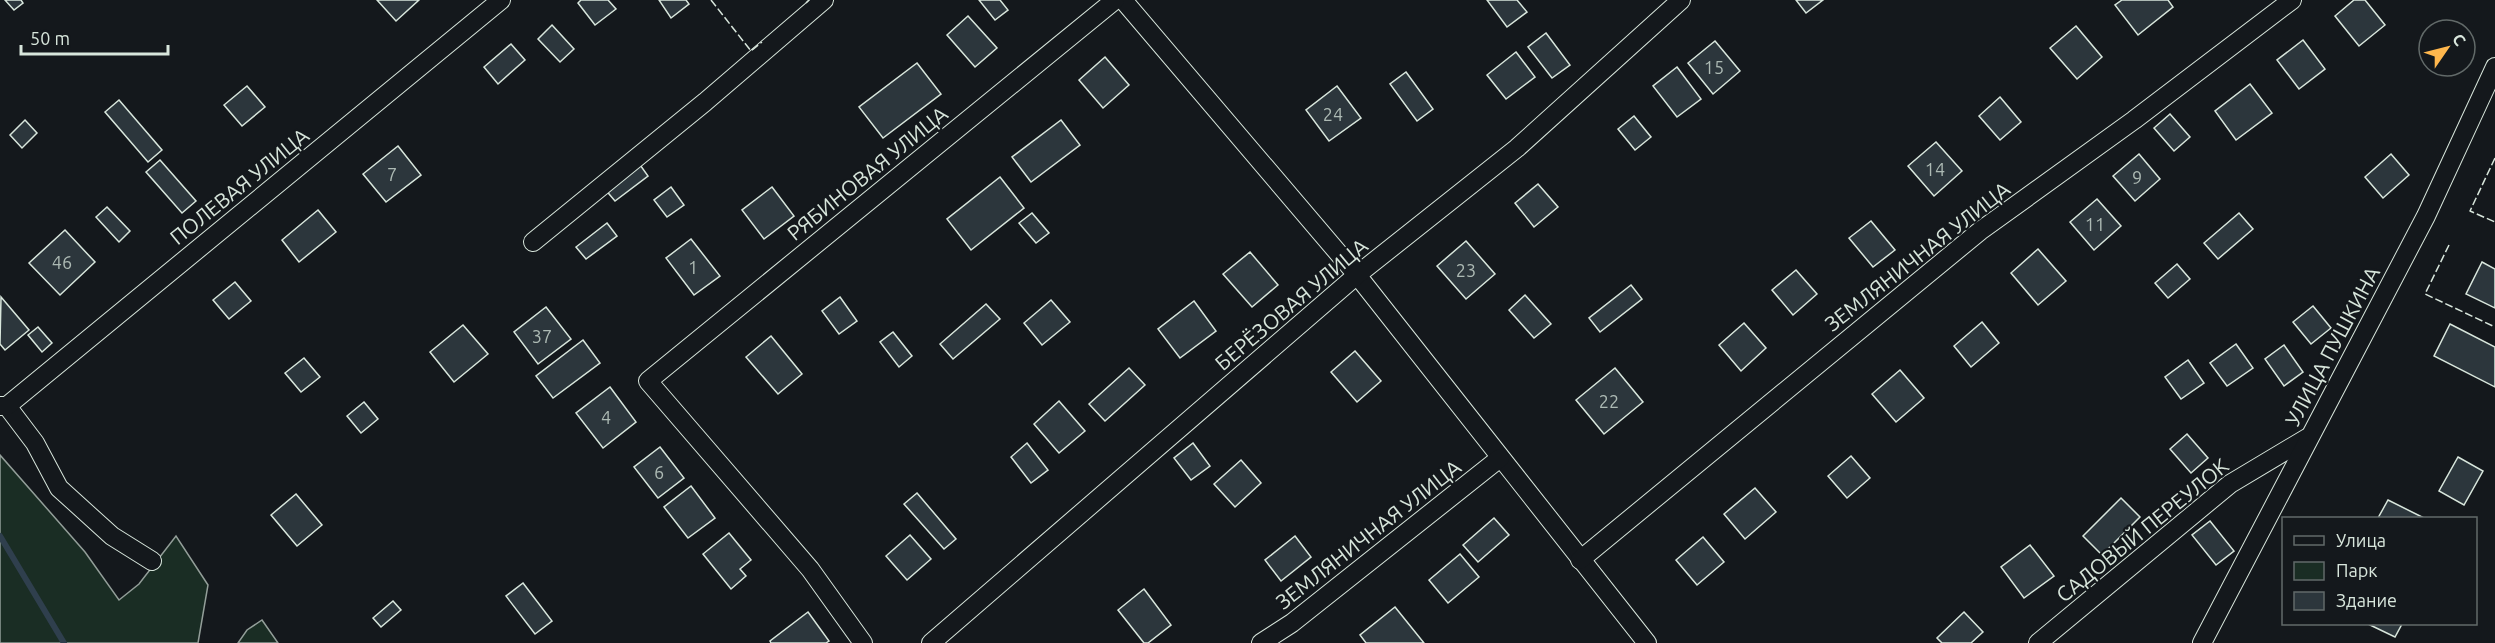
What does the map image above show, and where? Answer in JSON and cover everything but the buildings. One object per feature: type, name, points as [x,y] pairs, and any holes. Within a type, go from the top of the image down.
[{"type":"street","name":"ПОЛЕВАЯ УЛИЦА","points":[[3,406],[501,0]]},
{"type":"street","points":[[533,242],[705,102],[824,0]]},
{"type":"street","name":"РЯБИНОВАЯ УЛИЦА","points":[[863,643],[810,569],[648,381],[1115,0]]},
{"type":"street","points":[[1123,0],[1357,275],[1647,643]]},
{"type":"street","name":"БЕРЁЗОВАЯ УЛИЦА","points":[[931,643],[1357,275],[1517,148],[1681,0]]},
{"type":"street","name":"ЗЕМЛЯНИЧНАЯ УЛИЦА","points":[[1580,560],[1980,231],[2134,120],[2292,0]]},
{"type":"street","name":"УЛИЦА ПУШКИНА","points":[[2202,643],[2426,216],[2495,67]]},
{"type":"street","points":[[3,406],[35,443],[59,488],[112,536],[152,561]]},
{"type":"street","name":"САДОВЫЙ ПЕРЕУЛОК","points":[[2038,643],[2230,484],[2309,437]]},
{"type":"street","name":"ЗЕМЛЯНИЧНАЯ УЛИЦА","points":[[1261,643],[1292,623],[1500,458]]},
{"type":"green space","points":[[0,455],[85,552],[119,600],[139,584],[176,536],[208,585],[198,643],[0,643]]},
{"type":"green space","points":[[262,620],[278,643],[238,643],[247,630]]},
{"type":"waterway","points":[[0,536],[64,643]]},
{"type":"fence","points":[[711,0],[751,51],[762,42]]},
{"type":"fence","points":[[806,3],[809,0]]},
{"type":"fence","points":[[2495,158],[2470,211],[2495,222]]},
{"type":"fence","points":[[2449,245],[2425,294],[2495,327]]}]
